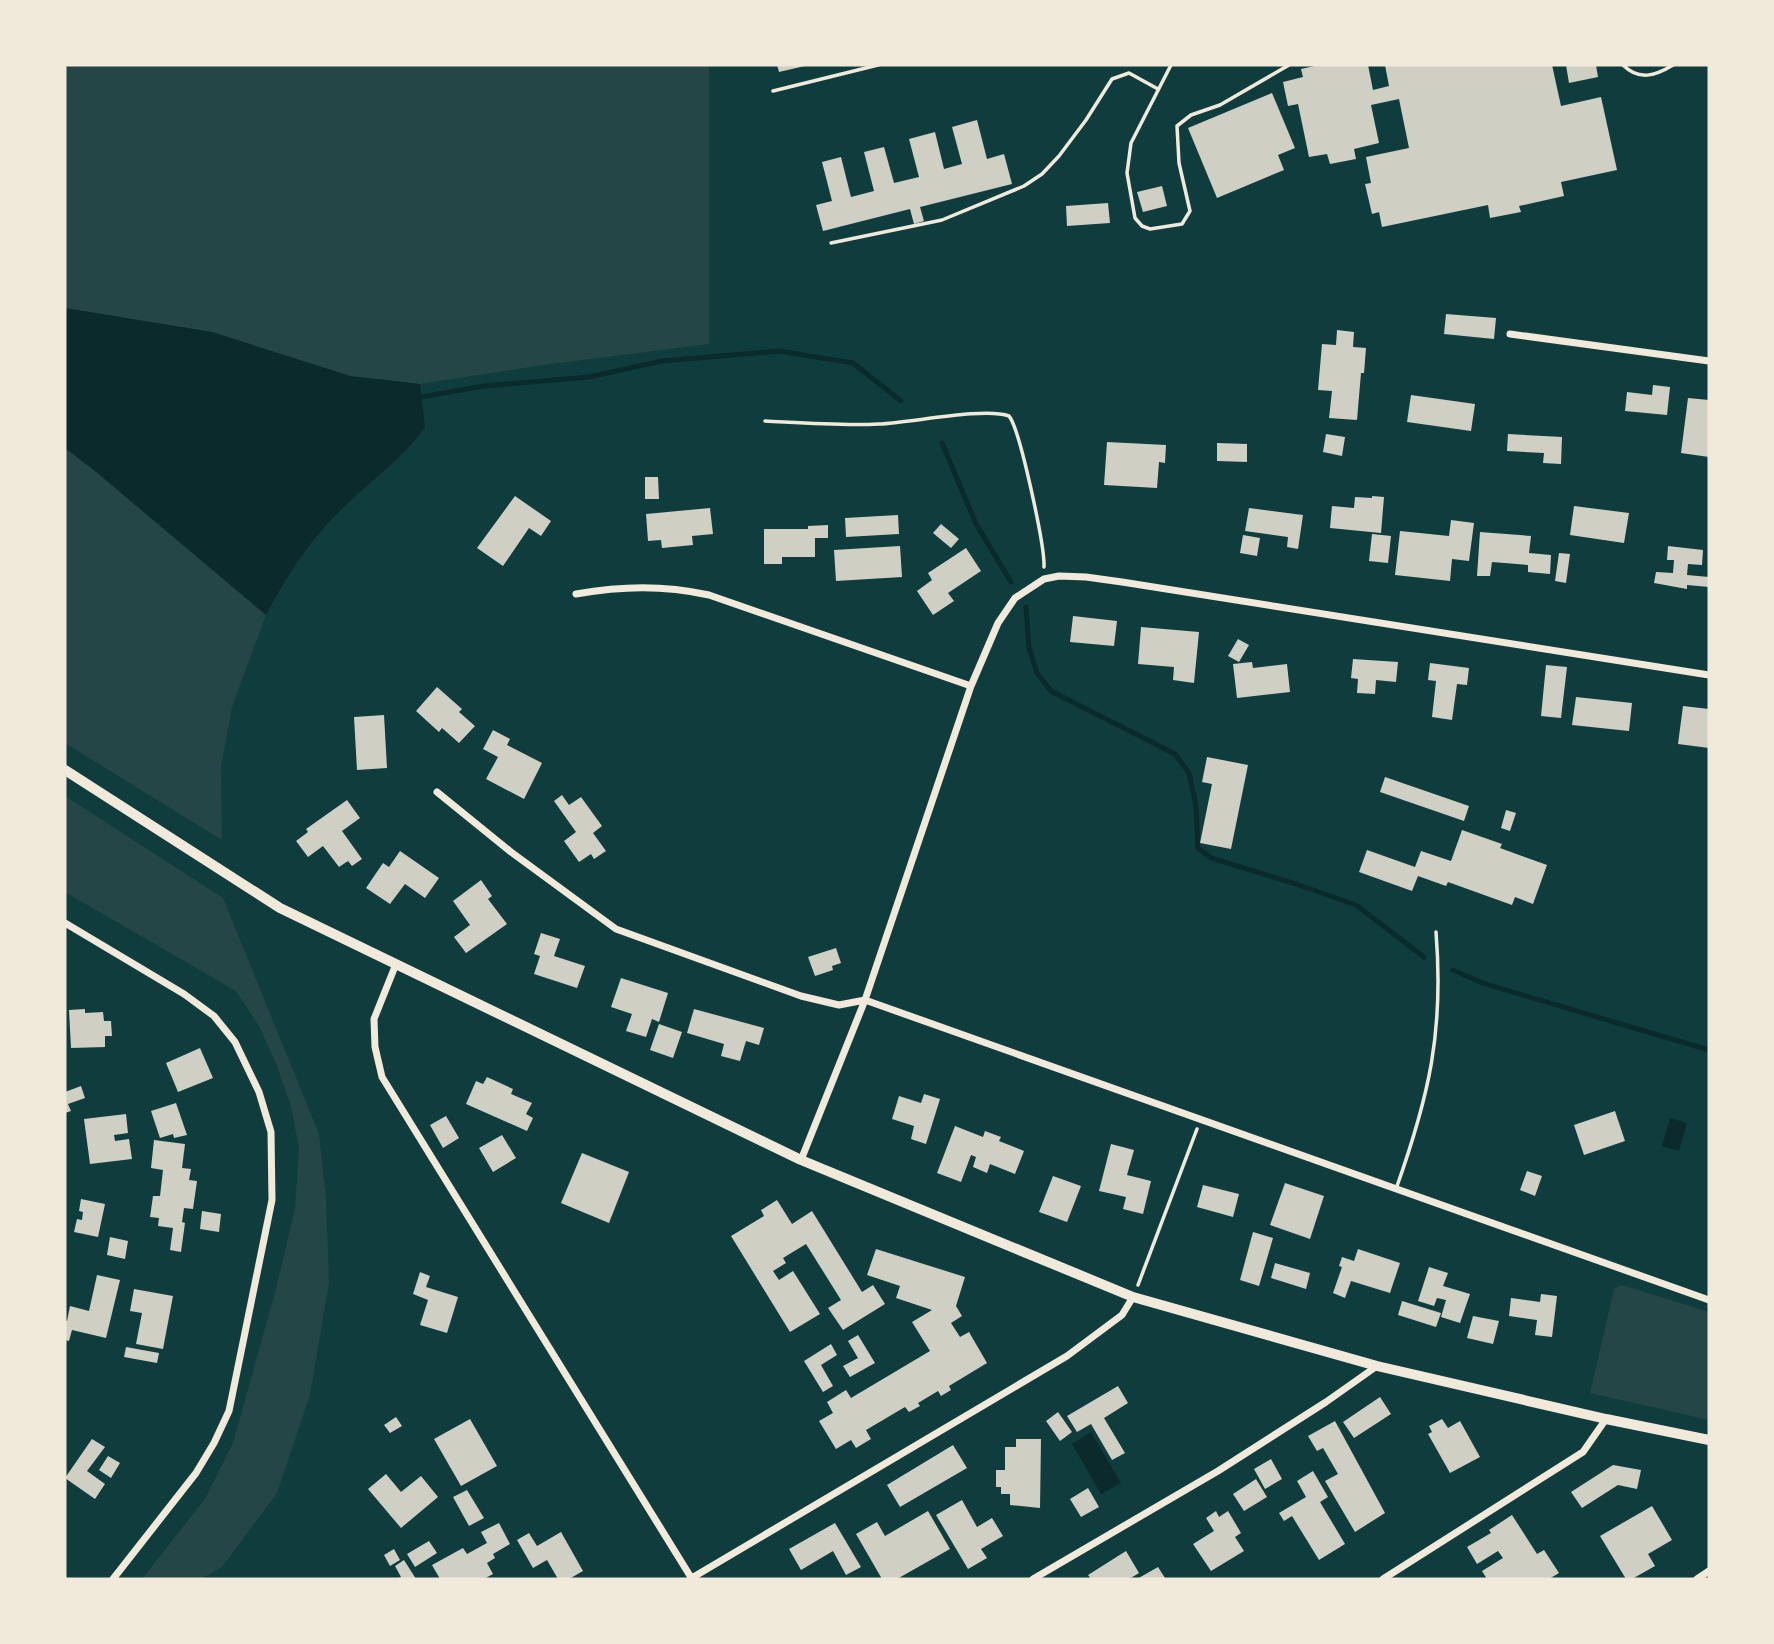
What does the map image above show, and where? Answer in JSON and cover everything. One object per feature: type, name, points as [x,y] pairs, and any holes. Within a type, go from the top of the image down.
[{"type":"main road","points":[[65,770],[280,908],[801,1160],[1133,1297],[1377,1366],[1709,1440]]},
{"type":"street","points":[[1510,334],[1709,361]]},
{"type":"street","points":[[801,1160],[865,1000],[971,686],[998,623],[1015,598],[1040,581],[1059,576],[1122,582],[1709,675]]},
{"type":"street","points":[[576,594],[615,588],[676,588],[709,595],[971,686]]},
{"type":"street","points":[[438,792],[511,852],[616,929],[801,996],[839,1005],[865,1000],[1709,1300]]},
{"type":"street","points":[[65,923],[184,994],[214,1017],[235,1042],[259,1092],[271,1132],[272,1200],[229,1411],[196,1473],[113,1579]]},
{"type":"street","points":[[396,964],[374,1019],[375,1048],[382,1077],[691,1579],[1067,1356],[1122,1315],[1133,1297]]},
{"type":"street","points":[[1033,1579],[1218,1471],[1377,1366]]},
{"type":"street","points":[[1383,1579],[1583,1452],[1606,1419]]},
{"type":"street","points":[[1697,1579],[1709,1571]]},
{"type":"lane","points":[[773,91],[878,65]]},
{"type":"lane","points":[[1171,65],[1131,143],[1127,160],[1135,218],[1142,226],[1150,229],[1182,224],[1190,211],[1179,163],[1177,126],[1191,115],[1220,105],[1289,65]]},
{"type":"lane","points":[[1623,65],[1629,71],[1649,76],[1673,65]]},
{"type":"lane","points":[[831,243],[942,220],[1024,186],[1042,174],[1059,156],[1112,79],[1129,73],[1158,89]]},
{"type":"lane","points":[[1396,1189],[1420,1119],[1434,1052],[1439,985],[1436,932]]},
{"type":"path","points":[[765,421],[831,425],[881,424],[991,414],[1009,416],[1016,432],[1044,554],[1040,581]]},
{"type":"path","points":[[1133,1297],[1201,1118]]},
{"type":"shaded area","points":[[65,65],[709,65],[709,344],[420,384],[350,376],[212,332],[66,309]]},
{"type":"shaded area","points":[[65,308],[212,332],[350,376],[420,384],[425,427],[406,450],[341,510],[308,546],[266,615],[65,448]]},
{"type":"shaded area","points":[[65,448],[266,615],[232,707],[221,767],[222,840],[65,743]]},
{"type":"shaded area","points":[[65,796],[223,898],[319,1134],[326,1199],[329,1282],[310,1395],[277,1493],[222,1567],[201,1579],[142,1579],[205,1499],[233,1443],[276,1289],[295,1208],[299,1148],[291,1106],[277,1066],[259,1026],[236,991],[65,892]]},
{"type":"shaded area","points":[[1670,1118],[1687,1123],[1679,1151],[1662,1146]]},
{"type":"shaded area","points":[[1622,1285],[1709,1312],[1709,1420],[1590,1393],[1614,1289]]},
{"type":"shaded area","points":[[1091,1432],[1121,1483],[1101,1494],[1072,1444]]},
{"type":"building","points":[[777,65],[805,65],[805,66],[779,72]]},
{"type":"building","points":[[1319,65],[1368,65],[1373,90],[1389,86],[1385,65],[1552,65],[1561,106],[1601,97],[1617,170],[1561,182],[1564,196],[1519,206],[1521,212],[1490,218],[1488,205],[1382,227],[1379,212],[1372,214],[1365,184],[1371,183],[1366,157],[1409,148],[1399,99],[1371,105],[1379,143],[1354,149],[1356,159],[1330,164],[1327,154],[1309,157],[1298,104],[1288,106],[1283,82],[1303,77],[1301,69]]},
{"type":"building","points":[[1566,65],[1596,65],[1598,77],[1569,83]]},
{"type":"building","points":[[1272,93],[1295,148],[1278,155],[1284,170],[1217,198],[1188,128]]},
{"type":"building","points":[[977,120],[987,159],[1004,154],[1012,184],[920,207],[924,221],[914,224],[910,209],[823,231],[816,205],[832,201],[822,162],[841,157],[851,197],[874,191],[864,152],[884,147],[894,183],[919,177],[909,139],[935,132],[944,169],[962,164],[952,127]]},
{"type":"building","points":[[1162,186],[1167,206],[1143,212],[1137,192]]},
{"type":"building","points":[[1108,203],[1110,223],[1067,226],[1066,206]]},
{"type":"building","points":[[1446,314],[1496,318],[1494,339],[1444,334]]},
{"type":"building","points":[[1337,330],[1354,332],[1353,347],[1366,348],[1357,420],[1329,418],[1332,391],[1318,390],[1322,344],[1336,345]]},
{"type":"building","points":[[1653,385],[1670,387],[1667,415],[1625,411],[1627,392],[1652,395]]},
{"type":"building","points":[[1411,395],[1475,404],[1471,431],[1407,422]]},
{"type":"building","points":[[1688,398],[1709,400],[1709,457],[1681,453]]},
{"type":"building","points":[[1326,434],[1345,437],[1342,456],[1323,452]]},
{"type":"building","points":[[1508,434],[1562,437],[1561,464],[1543,463],[1544,453],[1507,451]]},
{"type":"building","points":[[1107,442],[1166,445],[1165,463],[1159,462],[1157,488],[1104,485]]},
{"type":"building","points":[[1217,443],[1247,444],[1247,462],[1217,461]]},
{"type":"building","points":[[645,477],[658,477],[659,499],[645,499]]},
{"type":"building","points":[[515,496],[551,521],[541,536],[529,528],[503,566],[477,548]]},
{"type":"building","points":[[1355,497],[1384,497],[1381,533],[1330,528],[1332,506],[1354,508]]},
{"type":"building","points":[[1574,506],[1629,513],[1624,543],[1570,535]]},
{"type":"building","points":[[710,508],[713,534],[692,536],[693,545],[662,548],[661,540],[648,541],[646,514]]},
{"type":"building","points":[[1249,508],[1303,515],[1298,549],[1287,547],[1288,537],[1245,531]]},
{"type":"building","points":[[898,515],[899,534],[846,537],[845,518]]},
{"type":"building","points":[[1451,520],[1474,523],[1469,561],[1452,559],[1450,581],[1395,575],[1400,531],[1449,536]]},
{"type":"building","points":[[941,524],[959,539],[951,548],[933,533]]},
{"type":"building","points":[[828,525],[828,538],[815,538],[815,557],[782,557],[782,564],[764,564],[764,529],[808,529],[808,526]]},
{"type":"building","points":[[1480,532],[1531,536],[1529,553],[1551,555],[1550,574],[1528,572],[1528,565],[1492,562],[1490,576],[1477,576]]},
{"type":"building","points":[[1372,534],[1391,536],[1388,563],[1369,561]]},
{"type":"building","points":[[1243,535],[1260,538],[1257,556],[1240,553]]},
{"type":"building","points":[[900,546],[902,577],[836,581],[834,550]]},
{"type":"building","points":[[1668,546],[1703,550],[1702,565],[1688,564],[1687,575],[1709,577],[1709,587],[1687,585],[1687,589],[1654,583],[1656,572],[1673,573],[1674,560],[1667,560]]},
{"type":"building","points":[[966,548],[981,571],[948,593],[954,601],[933,615],[917,591],[932,580],[928,573]]},
{"type":"building","points":[[1559,553],[1570,554],[1566,583],[1555,581]]},
{"type":"building","points":[[1073,616],[1117,621],[1114,646],[1070,642]]},
{"type":"building","points":[[1141,627],[1199,632],[1194,683],[1173,680],[1174,667],[1138,664]]},
{"type":"building","points":[[1238,639],[1249,645],[1239,662],[1228,656]]},
{"type":"building","points":[[1353,659],[1398,662],[1396,682],[1376,680],[1375,694],[1357,693],[1358,679],[1351,678]]},
{"type":"building","points":[[1252,662],[1253,668],[1287,664],[1290,692],[1237,698],[1233,664]]},
{"type":"building","points":[[1430,663],[1469,668],[1467,685],[1457,684],[1452,720],[1432,717],[1436,681],[1428,680]]},
{"type":"building","points":[[1546,665],[1567,667],[1561,718],[1541,716]]},
{"type":"building","points":[[437,687],[462,709],[459,712],[475,726],[459,743],[442,728],[439,732],[416,711]]},
{"type":"building","points":[[1576,697],[1632,703],[1629,731],[1572,725]]},
{"type":"building","points":[[1683,706],[1709,709],[1709,748],[1678,744]]},
{"type":"building","points":[[384,715],[387,768],[357,770],[354,717]]},
{"type":"building","points":[[493,730],[510,739],[507,745],[542,763],[524,799],[486,779],[498,757],[483,749]]},
{"type":"building","points":[[1207,757],[1248,765],[1231,849],[1200,843],[1212,784],[1202,782]]},
{"type":"building","points":[[1385,777],[1469,806],[1464,821],[1380,792]]},
{"type":"building","points":[[562,795],[569,805],[581,797],[602,826],[593,833],[606,851],[594,859],[591,854],[579,862],[564,841],[576,832],[554,801]]},
{"type":"building","points":[[347,800],[360,818],[342,831],[362,859],[352,866],[348,861],[339,867],[323,846],[308,857],[296,841],[308,832],[306,829]]},
{"type":"building","points":[[1506,810],[1516,813],[1510,831],[1501,828]]},
{"type":"building","points":[[1462,830],[1502,844],[1500,848],[1547,865],[1533,904],[1515,897],[1512,905],[1448,882],[1446,886],[1418,876],[1412,891],[1359,872],[1367,850],[1415,867],[1421,851],[1451,861]]},
{"type":"building","points":[[400,851],[439,878],[425,898],[405,884],[390,904],[366,888],[383,863],[389,867]]},
{"type":"building","points":[[481,880],[492,896],[488,899],[507,924],[466,953],[454,937],[470,925],[453,901]]},
{"type":"building","points":[[541,933],[560,939],[554,956],[585,966],[577,988],[534,974],[540,956],[534,954]]},
{"type":"building","points":[[836,948],[841,963],[832,966],[833,970],[815,976],[808,957]]},
{"type":"building","points":[[621,978],[668,993],[659,1022],[652,1019],[646,1037],[626,1031],[632,1014],[611,1007]]},
{"type":"building","points":[[85,1009],[85,1013],[103,1012],[104,1021],[111,1021],[112,1036],[105,1036],[105,1047],[71,1048],[69,1010]]},
{"type":"building","points":[[694,1009],[764,1028],[759,1045],[746,1041],[740,1061],[721,1056],[724,1044],[687,1033]]},
{"type":"building","points":[[659,1024],[682,1032],[673,1058],[650,1050]]},
{"type":"building","points":[[200,1048],[213,1078],[178,1092],[166,1063]]},
{"type":"building","points":[[487,1077],[513,1089],[511,1094],[532,1103],[526,1114],[533,1118],[527,1131],[466,1104],[476,1081],[483,1084]]},
{"type":"building","points":[[81,1086],[85,1098],[68,1104],[71,1111],[65,1113],[65,1092]]},
{"type":"building","points":[[924,1094],[940,1099],[926,1144],[911,1139],[914,1126],[892,1119],[899,1096],[921,1103]]},
{"type":"building","points":[[176,1103],[187,1135],[174,1138],[173,1134],[160,1138],[151,1111]]},
{"type":"building","points":[[1615,1111],[1625,1141],[1584,1155],[1574,1125]]},
{"type":"building","points":[[126,1114],[128,1133],[114,1135],[115,1141],[129,1139],[132,1159],[90,1164],[84,1119]]},
{"type":"building","points":[[446,1116],[459,1138],[443,1148],[430,1125]]},
{"type":"building","points":[[955,1126],[983,1137],[985,1131],[1001,1137],[999,1141],[1024,1151],[1015,1174],[990,1164],[987,1173],[973,1167],[976,1157],[971,1155],[961,1182],[937,1173]]},
{"type":"building","points":[[502,1135],[516,1158],[493,1172],[479,1148]]},
{"type":"building","points":[[154,1140],[185,1144],[182,1168],[191,1169],[189,1180],[197,1181],[193,1209],[184,1208],[181,1252],[170,1250],[173,1228],[158,1226],[159,1218],[150,1217],[153,1196],[160,1196],[163,1170],[151,1168]]},
{"type":"building","points":[[1111,1144],[1134,1150],[1127,1175],[1151,1181],[1143,1214],[1123,1209],[1126,1197],[1099,1191]]},
{"type":"building","points":[[582,1153],[629,1172],[609,1223],[561,1203]]},
{"type":"building","points":[[1527,1171],[1542,1176],[1535,1196],[1520,1190]]},
{"type":"building","points":[[1053,1176],[1081,1186],[1067,1222],[1039,1212]]},
{"type":"building","points":[[1285,1183],[1324,1196],[1310,1239],[1270,1225]]},
{"type":"building","points":[[1203,1185],[1239,1194],[1233,1217],[1197,1207]]},
{"type":"building","points":[[81,1199],[105,1204],[98,1237],[74,1232],[77,1219],[82,1220],[83,1212],[79,1211]]},
{"type":"building","points":[[777,1200],[792,1224],[812,1211],[862,1292],[873,1285],[885,1304],[843,1330],[828,1308],[841,1300],[806,1244],[783,1258],[786,1263],[773,1271],[779,1280],[793,1271],[820,1314],[790,1332],[731,1236],[764,1216],[761,1210]]},
{"type":"building","points":[[202,1211],[221,1214],[219,1232],[200,1229]]},
{"type":"building","points":[[1253,1232],[1273,1238],[1259,1286],[1240,1280]]},
{"type":"building","points":[[110,1237],[128,1241],[125,1259],[107,1255]]},
{"type":"building","points":[[876,1249],[965,1277],[956,1306],[962,1316],[951,1323],[960,1337],[969,1332],[987,1363],[949,1386],[951,1390],[941,1396],[938,1391],[909,1412],[905,1407],[866,1430],[871,1439],[856,1448],[851,1440],[836,1449],[819,1421],[833,1413],[827,1402],[846,1390],[851,1398],[930,1351],[912,1322],[932,1310],[896,1298],[900,1286],[867,1275]]},
{"type":"building","points":[[1358,1249],[1400,1263],[1390,1293],[1351,1281],[1345,1298],[1333,1293],[1342,1267],[1339,1266],[1342,1257],[1354,1261]]},
{"type":"building","points":[[1275,1263],[1310,1273],[1306,1289],[1271,1278]]},
{"type":"building","points":[[1429,1267],[1448,1273],[1443,1286],[1470,1294],[1460,1323],[1441,1317],[1446,1300],[1437,1298],[1434,1306],[1418,1301]]},
{"type":"building","points":[[420,1272],[430,1276],[426,1287],[458,1297],[447,1333],[420,1325],[428,1300],[413,1294]]},
{"type":"building","points":[[97,1275],[120,1280],[106,1338],[72,1330],[69,1341],[65,1340],[65,1320],[67,1321],[70,1306],[89,1311]]},
{"type":"building","points":[[134,1289],[173,1296],[163,1349],[136,1344],[142,1313],[130,1311]]},
{"type":"building","points":[[1541,1294],[1557,1296],[1552,1337],[1535,1335],[1537,1320],[1509,1316],[1511,1298],[1540,1302]]},
{"type":"building","points":[[1402,1301],[1441,1313],[1436,1327],[1398,1315]]},
{"type":"building","points":[[1473,1316],[1499,1321],[1493,1344],[1467,1338]]},
{"type":"building","points":[[858,1335],[875,1363],[850,1377],[843,1366],[858,1358],[848,1341]]},
{"type":"building","points":[[831,1344],[837,1355],[821,1365],[833,1386],[823,1392],[804,1361]]},
{"type":"building","points":[[126,1347],[159,1353],[157,1363],[124,1357]]},
{"type":"building","points":[[1118,1386],[1128,1403],[1104,1418],[1125,1453],[1112,1460],[1091,1424],[1077,1432],[1067,1416]]},
{"type":"building","points":[[1380,1397],[1391,1414],[1354,1438],[1343,1422]]},
{"type":"building","points":[[1058,1412],[1072,1432],[1060,1441],[1046,1421]]},
{"type":"building","points":[[396,1417],[402,1426],[390,1433],[384,1425]]},
{"type":"building","points":[[470,1419],[497,1466],[461,1486],[434,1439]]},
{"type":"building","points":[[1442,1419],[1448,1428],[1460,1421],[1480,1457],[1450,1473],[1428,1434],[1432,1432],[1429,1426]]},
{"type":"building","points":[[1335,1421],[1385,1513],[1355,1532],[1325,1481],[1338,1474],[1323,1448],[1317,1451],[1308,1436]]},
{"type":"building","points":[[92,1439],[105,1447],[87,1471],[105,1484],[95,1499],[65,1478]]},
{"type":"building","points":[[1016,1439],[1041,1439],[1040,1508],[1010,1505],[1010,1494],[1001,1494],[1001,1487],[996,1487],[996,1470],[1005,1470],[1005,1447],[1016,1447]]},
{"type":"building","points":[[953,1445],[967,1468],[900,1507],[887,1485]]},
{"type":"building","points":[[108,1456],[120,1463],[111,1478],[99,1470]]},
{"type":"building","points":[[1271,1459],[1282,1479],[1265,1489],[1254,1469]]},
{"type":"building","points":[[1613,1465],[1641,1470],[1637,1489],[1618,1485],[1582,1508],[1571,1492]]},
{"type":"building","points":[[1313,1471],[1328,1497],[1320,1502],[1345,1544],[1319,1560],[1292,1516],[1284,1521],[1279,1513],[1306,1497],[1297,1481]]},
{"type":"building","points":[[386,1474],[401,1492],[421,1476],[438,1497],[401,1528],[368,1489]]},
{"type":"building","points":[[1256,1479],[1267,1497],[1244,1511],[1233,1494]]},
{"type":"building","points":[[1088,1488],[1099,1507],[1081,1517],[1070,1499]]},
{"type":"building","points":[[467,1490],[484,1518],[469,1526],[453,1497]]},
{"type":"building","points":[[962,1500],[977,1527],[992,1518],[1003,1536],[981,1549],[987,1558],[968,1569],[936,1515]]},
{"type":"building","points":[[1652,1506],[1672,1540],[1648,1554],[1655,1566],[1632,1579],[1626,1579],[1600,1536]]},
{"type":"building","points":[[928,1511],[950,1549],[897,1579],[882,1579],[856,1534],[877,1522],[885,1536]]},
{"type":"building","points":[[1216,1511],[1219,1517],[1228,1511],[1241,1533],[1235,1537],[1244,1551],[1211,1571],[1193,1544],[1214,1531],[1206,1518]]},
{"type":"building","points":[[1512,1515],[1537,1554],[1544,1550],[1559,1573],[1549,1579],[1487,1579],[1482,1571],[1503,1558],[1498,1551],[1477,1564],[1467,1547],[1491,1533],[1489,1530]]},
{"type":"building","points":[[499,1523],[510,1544],[493,1554],[495,1558],[487,1563],[493,1574],[484,1579],[440,1579],[432,1565],[463,1548],[467,1554],[487,1543],[481,1532]]},
{"type":"building","points":[[835,1523],[861,1567],[846,1575],[833,1551],[801,1570],[789,1549]]},
{"type":"building","points":[[561,1532],[583,1571],[569,1579],[558,1579],[547,1560],[533,1568],[517,1540],[529,1533],[537,1546]]},
{"type":"building","points":[[429,1541],[437,1553],[415,1567],[407,1554]]},
{"type":"building","points":[[394,1549],[400,1560],[390,1566],[384,1555]]},
{"type":"building","points":[[1126,1551],[1139,1573],[1129,1579],[1091,1579],[1088,1575]]},
{"type":"building","points":[[404,1560],[416,1579],[397,1579],[401,1577],[395,1566]]},
{"type":"building","points":[[1158,1567],[1165,1578],[1137,1579]]},
{"type":"waterway","points":[[415,398],[484,386],[589,377],[662,361],[779,351],[853,363],[901,401]]},
{"type":"waterway","points":[[942,443],[976,524],[1011,582]]},
{"type":"waterway","points":[[1026,607],[1029,648],[1037,673],[1051,691],[1175,754],[1189,773],[1196,806],[1198,848],[1211,858],[1356,905],[1424,957]]},
{"type":"waterway","points":[[1453,970],[1482,983],[1709,1050]]}]
